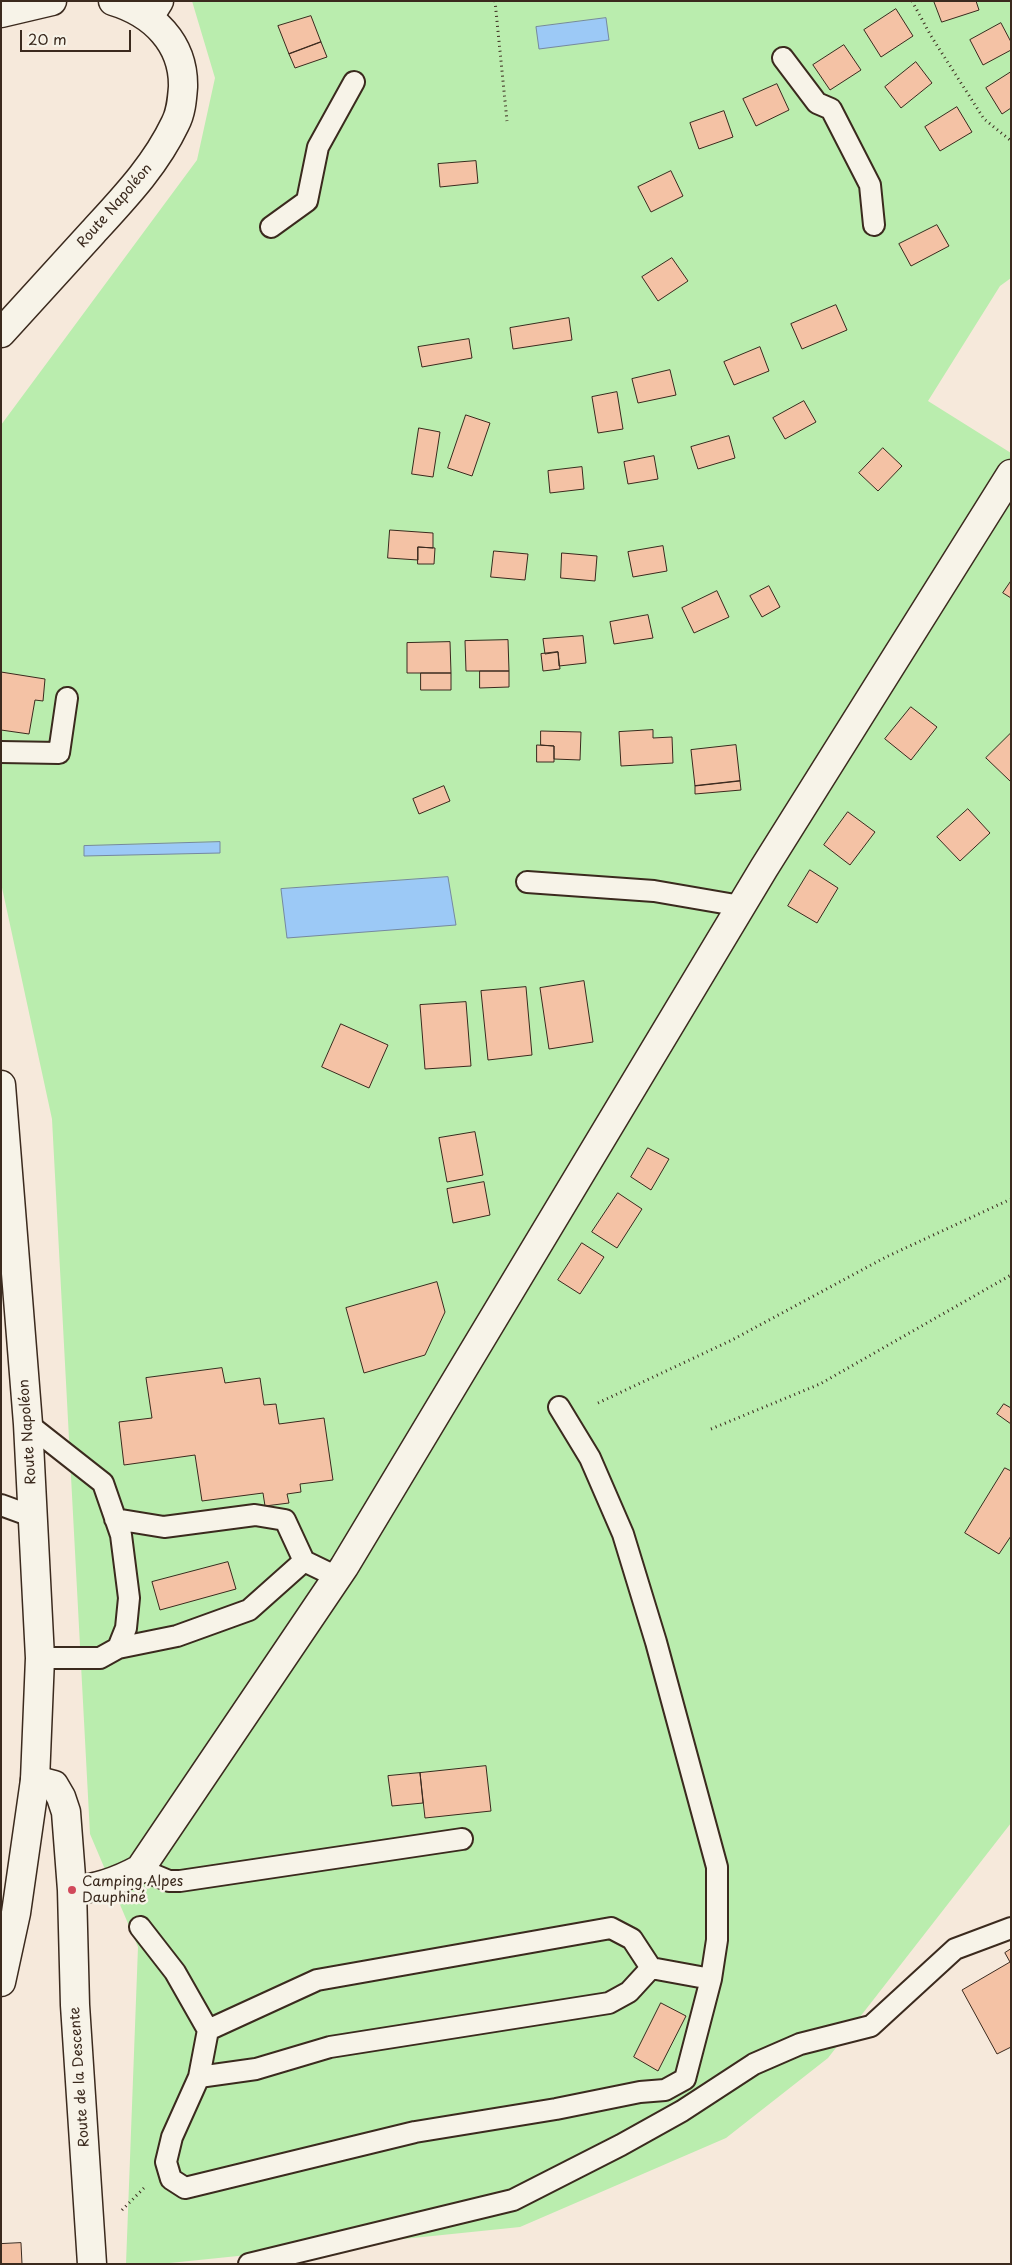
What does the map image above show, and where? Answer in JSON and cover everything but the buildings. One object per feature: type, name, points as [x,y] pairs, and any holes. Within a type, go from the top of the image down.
[{"type":"street","points":[[1,13],[52,1]]},
{"type":"street","name":"Route Napoléon","points":[[1,333],[137,184],[159,154],[176,122],[182,100],[183,74],[174,44],[154,9],[131,7],[113,1]]},
{"type":"street","points":[[72,1890],[87,1890],[115,1882],[140,1869],[337,1577],[409,1461],[741,906],[1011,474]]},
{"type":"street","name":"Route Napoléon","points":[[1,1086],[28,1424],[40,1658],[35,1780],[16,1913],[1,1982]]},
{"type":"street","name":"Route de la Descente","points":[[35,1780],[54,1785],[61,1797],[66,1812],[72,1890],[75,2005],[92,2264]]},
{"type":"lane","points":[[783,58],[817,103],[832,109],[870,185],[874,225]]},
{"type":"lane","points":[[271,227],[307,201],[318,146],[354,82]]},
{"type":"lane","points":[[1,752],[59,753],[67,698]]},
{"type":"lane","points":[[527,882],[654,891],[741,906]]},
{"type":"lane","points":[[140,1927],[175,1972],[208,2030],[199,2077],[172,2137],[166,2162],[170,2179],[185,2188],[415,2132],[556,2109],[640,2092],[665,2090],[685,2079],[711,1980],[717,1940],[716,1867],[656,1642],[623,1534],[590,1458],[559,1407]]},
{"type":"lane","points":[[28,1424],[103,1484],[121,1535],[129,1598],[126,1628],[118,1648]]},
{"type":"lane","points":[[1,1505],[34,1517]]},
{"type":"lane","points":[[116,1519],[164,1527],[255,1515],[285,1520],[304,1560],[337,1577]]},
{"type":"lane","points":[[40,1658],[100,1658],[118,1648],[177,1636],[249,1610],[304,1560]]},
{"type":"lane","points":[[140,1869],[169,1881],[180,1881],[462,1839]]},
{"type":"lane","points":[[208,2030],[317,1980],[611,1928],[632,1939],[651,1968],[711,1980]]},
{"type":"lane","points":[[249,2264],[513,2200],[621,2145],[682,2111],[754,2064],[800,2044],[871,2026],[955,1949],[1011,1928]]},
{"type":"lane","points":[[199,2077],[256,2069],[330,2047],[609,2003],[629,1992],[651,1968]]},
{"type":"path","points":[[494,1],[507,121]]},
{"type":"path","points":[[912,1],[931,36],[984,119],[1010,140]]},
{"type":"path","points":[[598,1403],[732,1340],[886,1257],[1011,1199]]},
{"type":"path","points":[[711,1429],[820,1384],[1011,1275]]},
{"type":"path","points":[[90,2232],[128,2206],[166,2162]]},
{"type":"green space","points":[[192,1],[1011,1],[1011,278],[1000,286],[928,401],[1011,453],[1011,1823],[828,2058],[726,2138],[520,2227],[160,2264],[126,2264],[138,1947],[90,1834],[52,1119],[1,883],[1,425],[197,160],[215,78]]},
{"type":"water","points":[[606,18],[609,40],[539,49],[536,27]]},
{"type":"water","points":[[220,842],[220,853],[84,856],[84,846]]},
{"type":"water","points":[[448,877],[456,925],[287,938],[281,889]]},
{"type":"place","name":"Camping Alpes Dauphiné","points":[[72,1890]]}]
